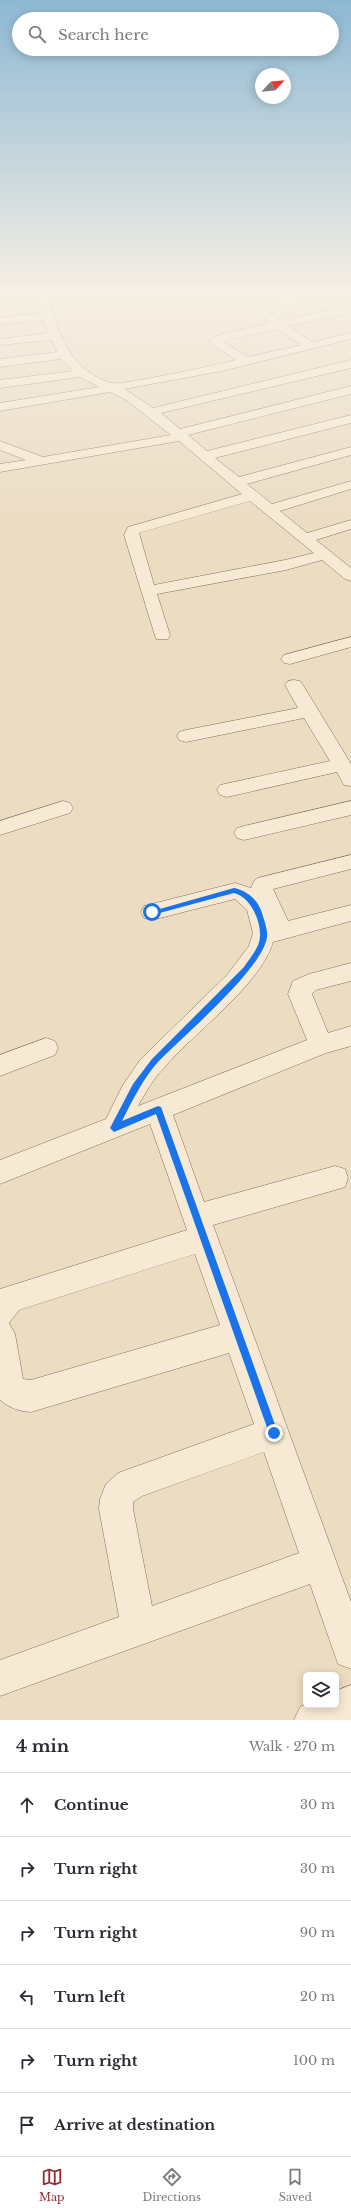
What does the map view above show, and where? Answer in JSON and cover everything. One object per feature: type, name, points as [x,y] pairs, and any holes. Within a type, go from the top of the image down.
[{"type":"street","points":[[79,369],[110,389],[130,397],[151,412],[254,495],[325,555],[348,571]]},
{"type":"street","points":[[0,407],[110,389],[206,369]]},
{"type":"street","points":[[300,369],[351,402]]},
{"type":"street","points":[[151,412],[328,369]]},
{"type":"street","points":[[0,384],[83,373]]},
{"type":"street","points":[[0,468],[180,436],[351,390]]},
{"type":"street","points":[[205,456],[351,419]]},
{"type":"street","points":[[0,445],[43,461]]},
{"type":"street","points":[[237,482],[351,451]]},
{"type":"street","points":[[271,509],[351,485]]},
{"type":"street","points":[[162,635],[131,535],[133,530],[254,495]]},
{"type":"street","points":[[305,538],[351,524]]},
{"type":"street","points":[[148,591],[286,565],[325,555]]},
{"type":"street","points":[[290,659],[351,642]]},
{"type":"street","points":[[227,790],[346,773],[294,685]]},
{"type":"street","points":[[186,736],[309,711]]},
{"type":"street","points":[[0,828],[63,808]]},
{"type":"street","points":[[244,833],[351,808]]},
{"type":"street","points":[[272,934],[262,886],[266,883],[351,862]]},
{"type":"street","points":[[152,912],[234,891],[243,893],[252,901],[272,934]]},
{"type":"street","points":[[114,1128],[136,1086],[154,1061],[247,968],[259,949],[272,934],[351,913]]},
{"type":"street","points":[[321,1045],[300,994],[301,988],[308,983],[351,972]]},
{"type":"street","points":[[0,1172],[321,1045],[351,1036]]},
{"type":"street","points":[[0,1066],[46,1048]]},
{"type":"street","points":[[158,1110],[320,1563],[349,1639]]},
{"type":"street","points":[[0,1312],[10,1299],[335,1178]]},
{"type":"street","points":[[0,1334],[9,1387],[18,1395],[31,1396],[238,1335]]},
{"type":"street","points":[[139,1629],[116,1509],[116,1497],[124,1487],[134,1482],[274,1433]]},
{"type":"street","points":[[0,1678],[320,1563]]},
{"type":"street","points":[[313,1720],[351,1703]]},
{"type":"route","points":[[152,912],[234,891],[243,893],[252,901],[258,911],[264,936],[254,959],[247,968],[154,1061],[136,1086],[114,1128],[158,1110],[274,1433]]}]
